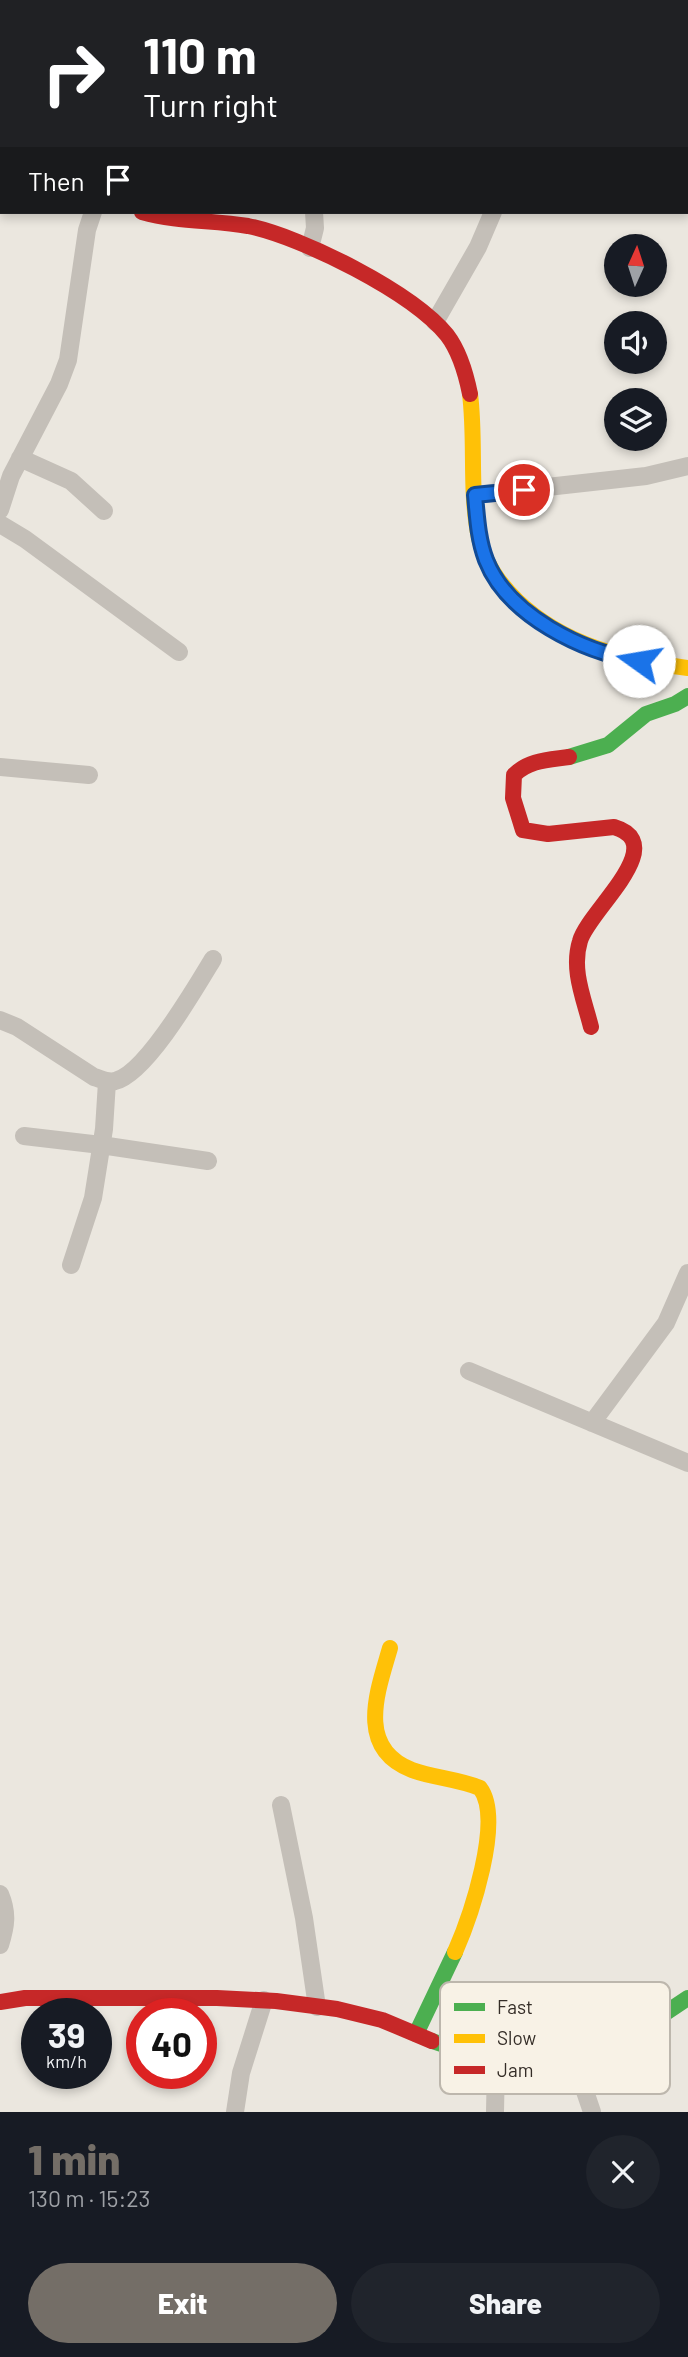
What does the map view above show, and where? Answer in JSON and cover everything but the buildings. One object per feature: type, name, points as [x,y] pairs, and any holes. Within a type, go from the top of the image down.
[{"type":"street","points":[[0,510],[11,477],[59,384],[68,360],[87,230],[92,214]]},
{"type":"street","points":[[151,214],[188,222],[250,219],[395,294],[435,322],[460,356],[468,380],[474,429],[473,474],[478,530],[485,559],[495,578],[544,625],[581,645],[615,657],[688,668]]},
{"type":"street","points":[[310,248],[315,228],[314,214]]},
{"type":"street","points":[[435,322],[478,247],[492,214]]},
{"type":"street","points":[[20,458],[71,481],[104,510]]},
{"type":"street","points":[[475,495],[646,476],[688,466]]},
{"type":"street","points":[[0,524],[25,539],[179,652]]},
{"type":"street","points":[[591,1027],[580,990],[578,945],[598,908],[630,867],[635,844],[630,835],[616,828],[603,827],[540,835],[523,830],[513,798],[514,775],[522,767],[535,762],[572,757],[608,745],[646,714],[675,704],[688,696]]},
{"type":"street","points":[[0,766],[89,775]]},
{"type":"street","points":[[0,1020],[17,1027],[70,1062],[107,1082],[122,1078],[151,1052],[214,959]]},
{"type":"street","points":[[71,1265],[88,1220],[101,1144],[107,1082]]},
{"type":"street","points":[[24,1136],[101,1144],[208,1161]]},
{"type":"street","points":[[592,1423],[666,1322],[688,1273]]},
{"type":"street","points":[[469,1370],[688,1463]]},
{"type":"street","points":[[390,1648],[374,1707],[374,1719],[384,1748],[391,1758],[412,1770],[480,1788],[490,1805],[484,1859],[477,1891],[416,2034]]},
{"type":"street","points":[[281,1805],[304,1918],[317,2007]]},
{"type":"street","points":[[0,1894],[7,1922],[0,1945]]},
{"type":"street","points":[[0,2002],[25,1998],[218,1997],[257,2000],[317,2007],[382,2020],[440,2042]]},
{"type":"street","points":[[670,2009],[688,1998]]},
{"type":"street","points":[[235,2112],[257,2000]]},
{"type":"street","points":[[495,2094],[495,2112]]},
{"type":"street","points":[[586,2094],[592,2112]]},
{"type":"traffic: fast","points":[[569,757],[608,745],[646,714],[675,704],[688,696]]},
{"type":"traffic: fast","points":[[441,1982],[455,1952]]},
{"type":"traffic: fast","points":[[416,2034],[440,1984]]},
{"type":"traffic: fast","points":[[670,2010],[688,1998]]},
{"type":"traffic: fast","points":[[432,2041],[440,2044]]},
{"type":"traffic: slow","points":[[470,394],[474,502],[479,538],[489,565],[504,587],[535,616],[575,640],[619,655],[688,668]]},
{"type":"traffic: slow","points":[[390,1648],[380,1682],[375,1716],[377,1733],[383,1748],[394,1760],[412,1770],[480,1788],[486,1803],[487,1845],[476,1894],[455,1952]]},
{"type":"traffic: jam","points":[[151,214],[248,226],[271,232],[355,268],[409,301],[447,335],[462,363],[470,394]]},
{"type":"traffic: jam","points":[[569,757],[540,762],[520,770],[514,775],[513,798],[523,830],[548,834],[614,827],[630,836],[634,848],[631,863],[580,941],[578,974],[591,1027]]},
{"type":"traffic: jam","points":[[0,2002],[25,1998],[217,1998],[276,2001],[337,2009],[382,2020],[432,2041]]},
{"type":"route","points":[[524,490],[475,495],[478,530],[485,559],[495,578],[544,625],[581,645],[615,657],[639,661]]}]
